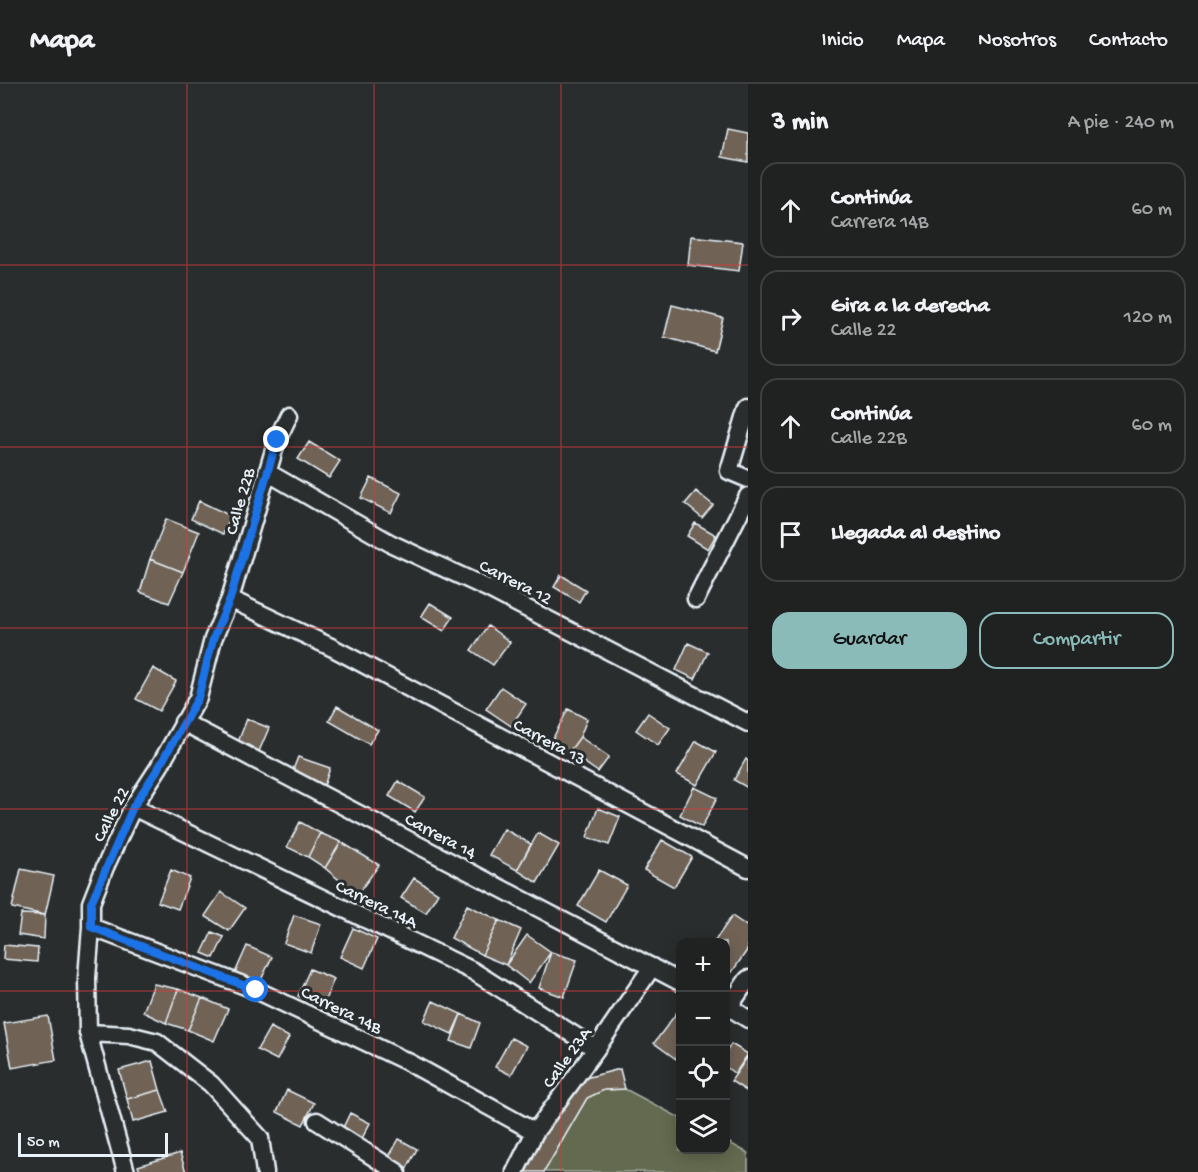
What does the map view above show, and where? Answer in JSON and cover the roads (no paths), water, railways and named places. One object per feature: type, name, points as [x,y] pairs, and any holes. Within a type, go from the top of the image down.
[{"type":"street","points":[[748,408],[729,471],[748,479]]},
{"type":"street","name":"Calle 22B","points":[[230,599],[277,440],[289,416]]},
{"type":"street","name":"Carrera 12","points":[[267,472],[390,543],[487,588],[748,723]]},
{"type":"street","points":[[696,599],[748,496]]},
{"type":"street","name":"Carrera 13","points":[[230,599],[333,648],[748,868]]},
{"type":"street","name":"Calle 22","points":[[126,1172],[88,1034],[87,978],[91,903],[133,807],[159,767],[198,698],[213,639],[230,599]]},
{"type":"street","name":"Carrera 14","points":[[183,722],[676,979]]},
{"type":"street","name":"Carrera 14A","points":[[133,807],[474,971],[596,1049]]},
{"type":"street","name":"Carrera 14B","points":[[91,927],[256,990],[410,1063],[535,1132]]},
{"type":"street","name":"Calle 23A","points":[[515,1172],[535,1132],[652,967]]},
{"type":"street","points":[[730,1002],[748,979]]},
{"type":"street","points":[[730,1008],[748,1019]]},
{"type":"street","points":[[88,1034],[129,1035],[157,1042],[211,1084],[260,1138],[265,1172]]},
{"type":"street","points":[[317,1121],[397,1172]]}]
